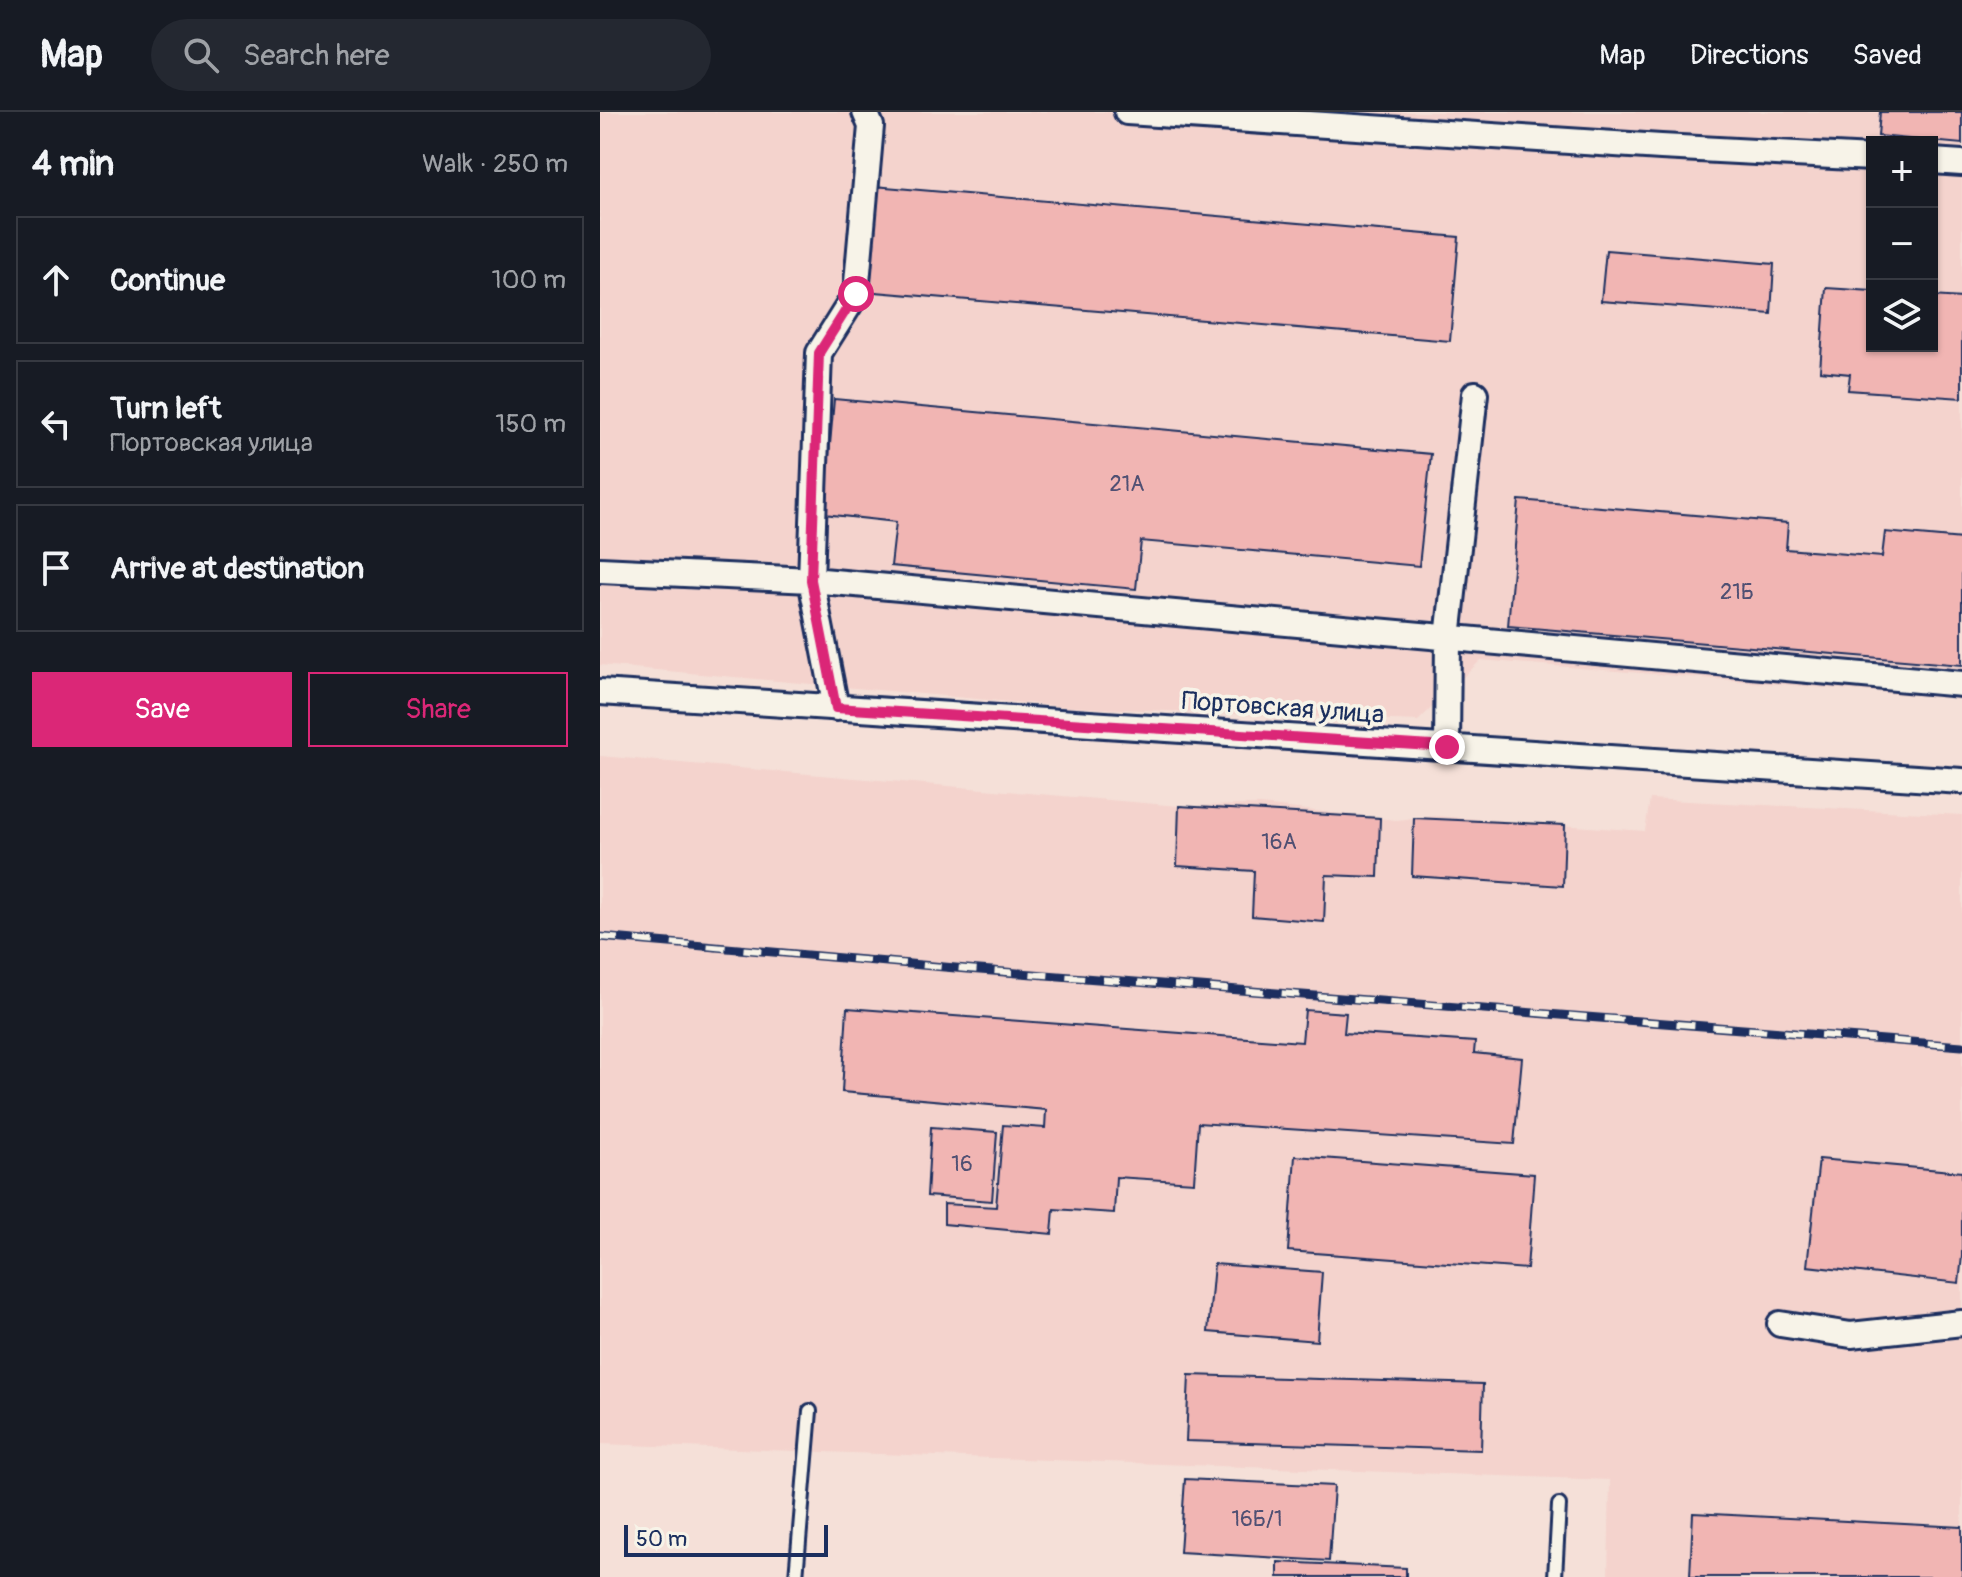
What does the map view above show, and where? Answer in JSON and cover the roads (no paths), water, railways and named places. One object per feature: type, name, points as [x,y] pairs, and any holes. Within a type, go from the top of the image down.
[{"type":"street","points":[[836,708],[811,580],[819,353],[856,294],[871,126],[865,112]]},
{"type":"street","points":[[1127,112],[1866,158]]},
{"type":"street","points":[[1938,161],[1962,163]]},
{"type":"street","points":[[1447,747],[1448,638],[1475,394]]},
{"type":"street","points":[[600,570],[811,580],[1962,684]]},
{"type":"street","name":"Портовская улица","points":[[600,692],[1962,781]]},
{"type":"street","points":[[1780,1324],[1851,1335],[1962,1323]]},
{"type":"lane","points":[[796,1577],[810,1411]]},
{"type":"lane","points":[[1555,1577],[1559,1505]]},
{"type":"railway","points":[[600,937],[967,969],[1962,1046]]}]
